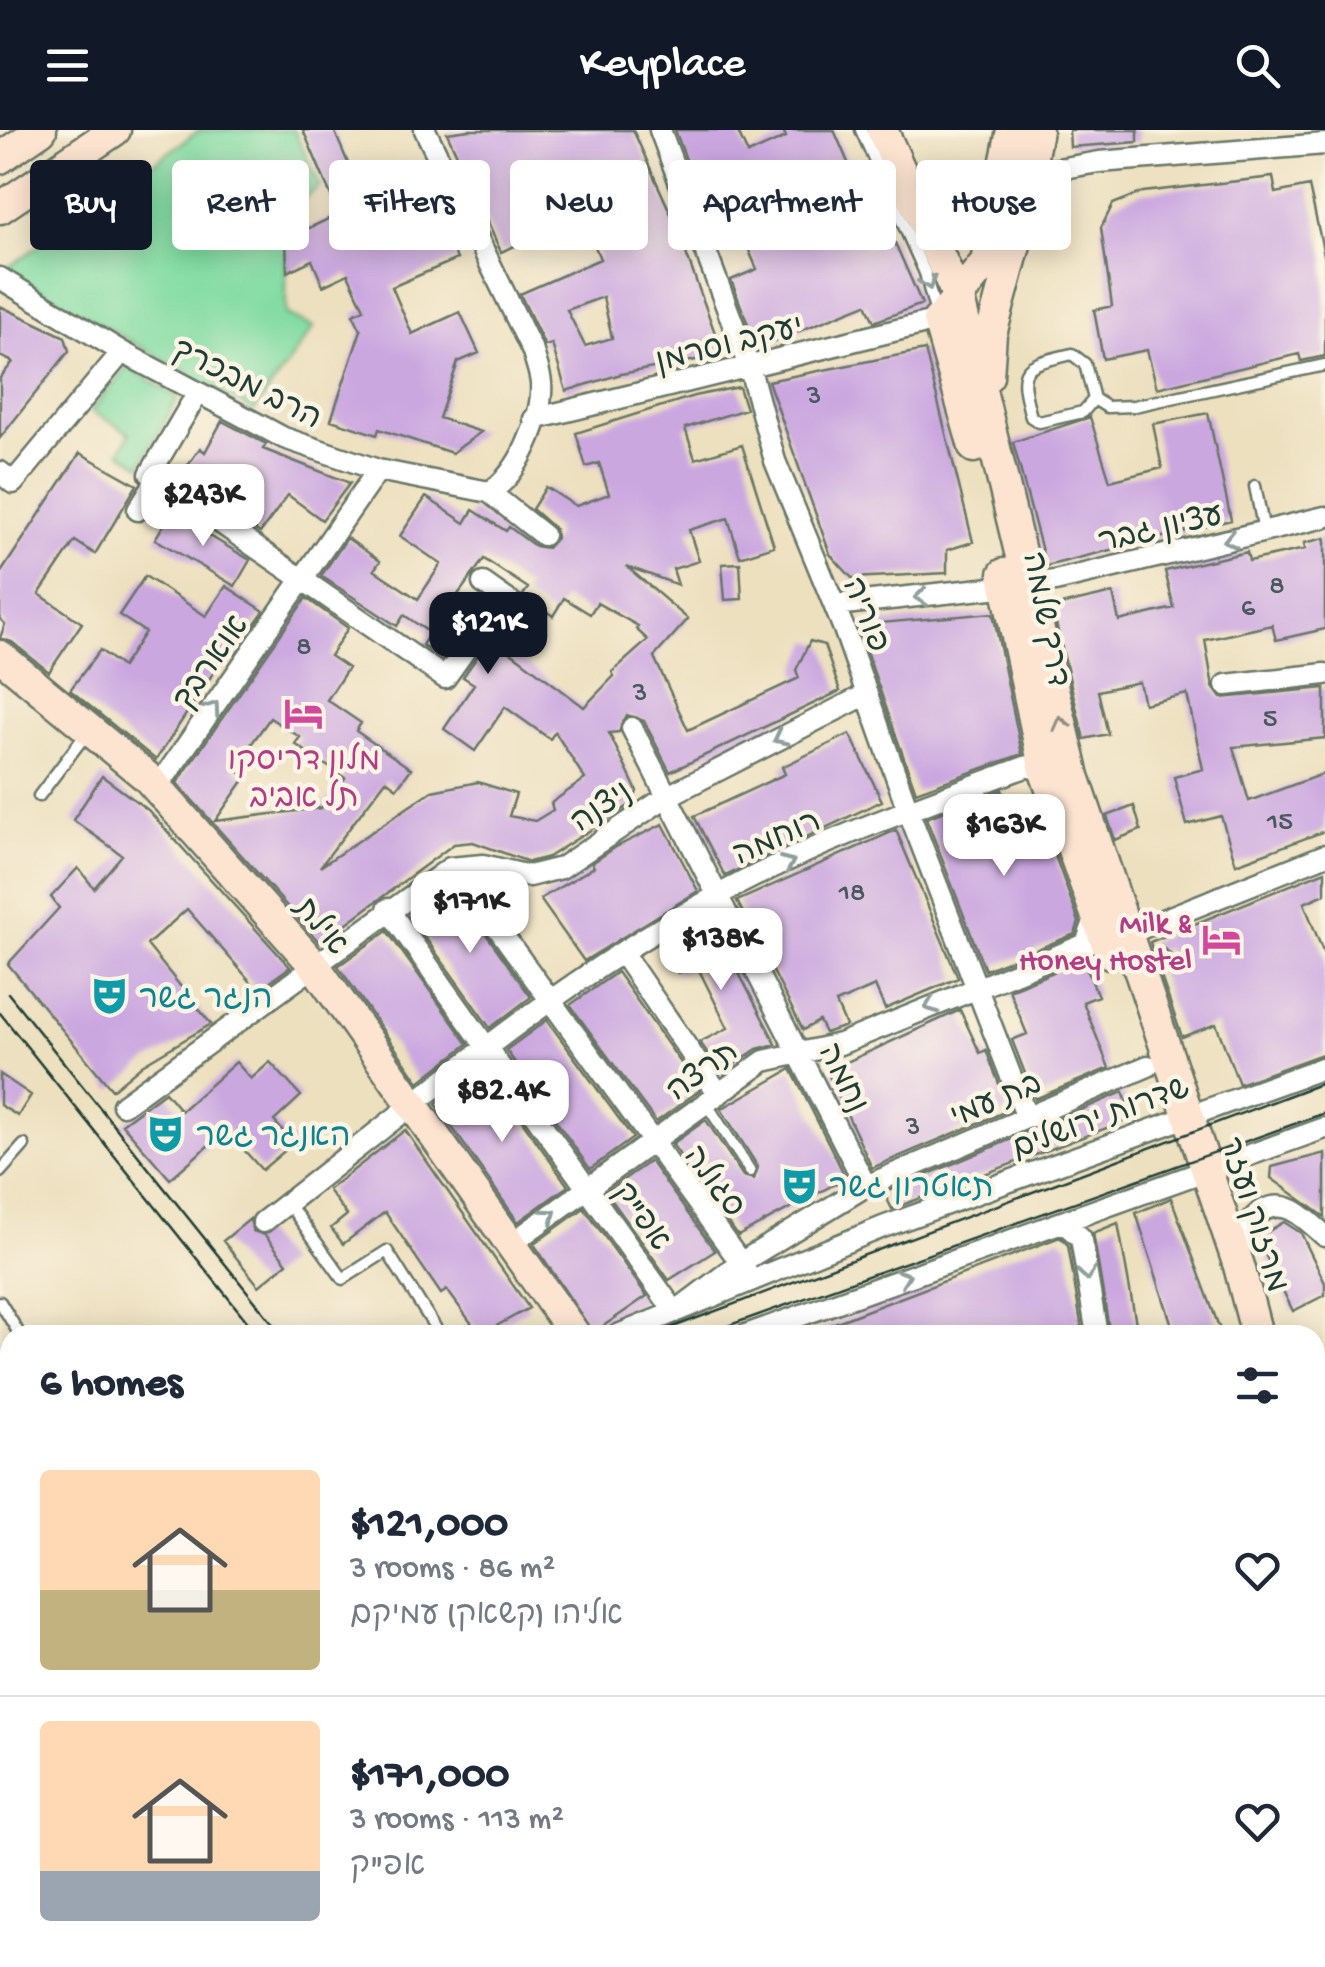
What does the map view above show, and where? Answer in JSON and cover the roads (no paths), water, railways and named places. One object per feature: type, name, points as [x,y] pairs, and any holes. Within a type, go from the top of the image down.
[{"type":"main road","points":[[0,158],[41,130]]},
{"type":"main road","points":[[0,208],[115,130]]},
{"type":"main road","name":"דרך שלמה","points":[[882,130],[916,202]]},
{"type":"main road","points":[[1012,130],[1017,160]]},
{"type":"main road","points":[[1022,160],[1037,130]]},
{"type":"main road","name":"דרך שלמה","points":[[938,250],[1017,586],[1125,935],[1149,962],[1178,1119]]},
{"type":"main road","points":[[954,313],[980,274],[988,250]]},
{"type":"main road","points":[[992,439],[987,362],[1010,250]]},
{"type":"main road","points":[[954,313],[986,306],[1008,275]]},
{"type":"main road","name":"דרך שלמה","points":[[954,313],[992,439],[1045,772],[1148,1066],[1178,1119]]},
{"type":"main road","name":"אילת","points":[[0,656],[157,788],[314,965],[568,1325]]},
{"type":"main road","name":"מרזוק ועזר","points":[[1178,1119],[1243,1325]]},
{"type":"main road","name":"מרזוק ועזר","points":[[1197,1173],[1239,1266],[1254,1325]]},
{"type":"main road","points":[[546,1293],[548,1325]]},
{"type":"street","points":[[425,130],[533,352],[541,386],[534,420],[510,475],[489,492],[543,535]]},
{"type":"street","name":"פוריה","points":[[660,130],[750,369],[776,461],[835,605],[908,810],[1027,1118]]},
{"type":"street","points":[[1071,163],[1325,144]]},
{"type":"street","name":"הרב מבכרך","points":[[0,278],[122,352],[284,438],[378,470],[489,492]]},
{"type":"street","name":"יעקב וסרמן","points":[[534,420],[750,369],[954,313]]},
{"type":"street","points":[[0,472],[12,482],[122,352]]},
{"type":"street","points":[[191,404],[150,474],[445,678],[503,598]]},
{"type":"street","name":"אוארבך","points":[[157,788],[378,470]]},
{"type":"street","points":[[138,510],[157,478]]},
{"type":"street","name":"עציון גבר","points":[[835,605],[1017,586],[1325,518]]},
{"type":"street","points":[[482,583],[532,618]]},
{"type":"street","points":[[1226,685],[1325,674]]},
{"type":"street","name":"ניצנה","points":[[123,1105],[388,909],[450,868],[483,866],[529,876],[562,868],[666,796],[868,694]]},
{"type":"street","name":"נחמה","points":[[632,728],[866,1186]]},
{"type":"street","name":"רוחמה","points":[[263,1222],[552,1002],[715,896],[908,810],[1028,766],[1045,772]]},
{"type":"street","points":[[1125,935],[1325,855]]},
{"type":"street","name":"סגולה","points":[[483,866],[477,882],[479,902],[746,1272]]},
{"type":"street","name":"אפ\"ק","points":[[388,909],[675,1312]]},
{"type":"street","name":"תרצה","points":[[512,1243],[764,1061],[840,1044],[1086,944],[1092,938],[1096,912]]},
{"type":"street","points":[[623,954],[712,1098]]},
{"type":"street","name":"בת עמי","points":[[746,1272],[866,1186],[1148,1066]]},
{"type":"street","name":"שדרות ירושלים","points":[[643,1325],[675,1312],[746,1272],[1325,1067]]},
{"type":"street","points":[[774,1325],[1325,1128]]},
{"type":"street","points":[[1239,1266],[1240,1236],[1264,1210],[1290,1209],[1325,1236]]},
{"type":"street","points":[[1063,1222],[1081,1238],[1095,1325]]},
{"type":"street","points":[[805,1325],[813,1311]]},
{"type":"lane","name":"דרך שלמה","points":[[861,130],[925,273],[954,313]]},
{"type":"lane","points":[[1094,399],[1083,412],[1039,422],[1032,417],[1022,381],[1024,371],[1032,363],[1072,354],[1080,357],[1094,399],[1107,407],[1134,406],[1325,365]]},
{"type":"lane","points":[[1254,486],[1264,532]]},
{"type":"lane","points":[[40,796],[89,730]]},
{"type":"lane","points":[[712,1098],[750,1171]]},
{"type":"lane","points":[[0,1172],[24,1145]]},
{"type":"lane","points":[[288,1203],[342,1279],[387,1251],[434,1325]]},
{"type":"lane","points":[[0,1302],[14,1325]]},
{"type":"tram line","points":[[8,993],[274,1325]]},
{"type":"tram line","points":[[0,1013],[250,1325]]},
{"type":"tram line","points":[[679,1325],[1325,1082]]},
{"type":"tram line","points":[[730,1325],[1325,1113]]},
{"type":"place","name":"מלון דריסקו תל אביב","points":[[304,713]]},
{"type":"place","name":"Milk & Honey Hostel","points":[[1222,939]]},
{"type":"place","name":"הנגר גשר","points":[[109,996]]},
{"type":"place","name":"האנגר גשר","points":[[166,1134]]},
{"type":"place","name":"תאטרון גשר","points":[[799,1185]]}]
